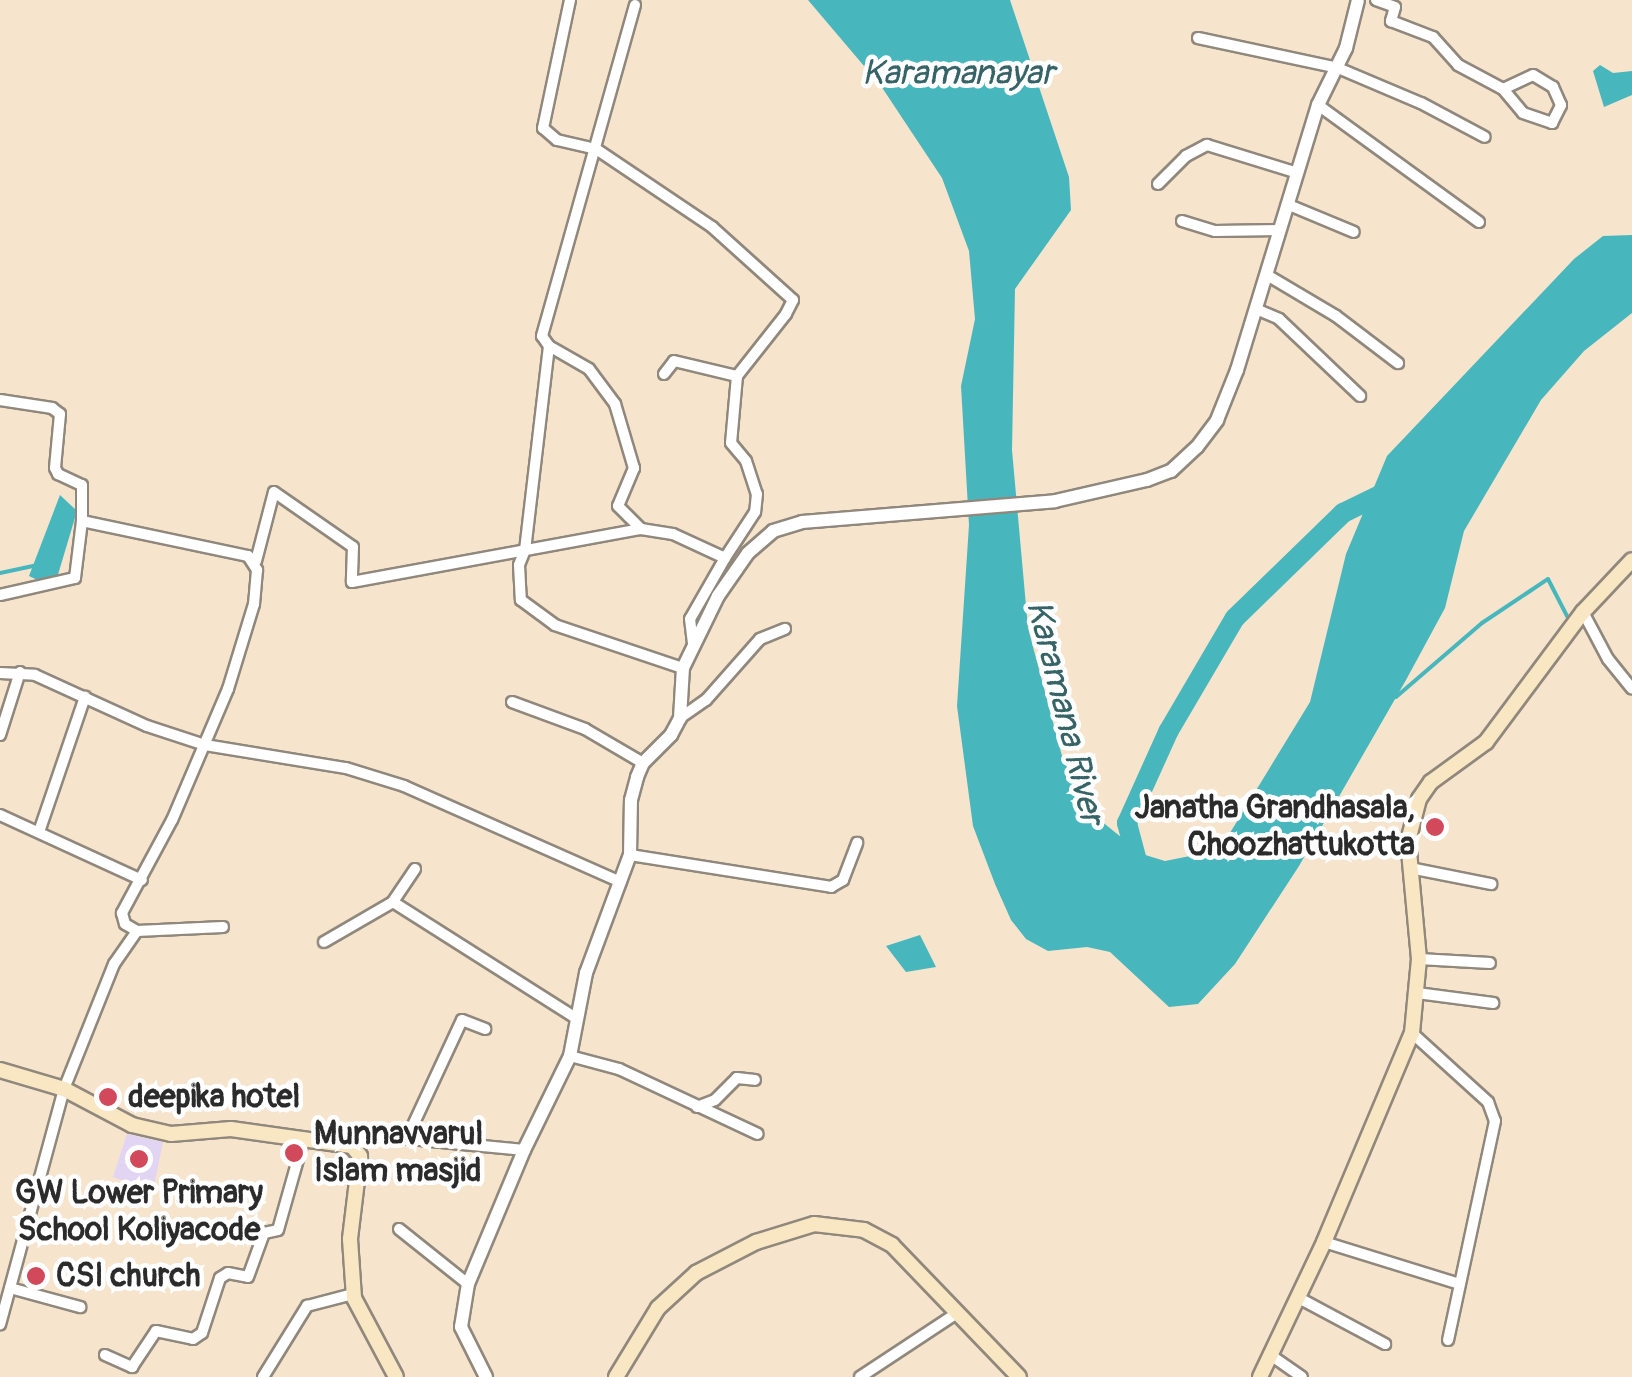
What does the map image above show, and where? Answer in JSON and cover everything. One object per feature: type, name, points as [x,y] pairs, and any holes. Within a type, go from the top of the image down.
[{"type":"main road","points":[[1260,1377],[1324,1242],[1412,1033],[1419,959],[1408,841],[1419,799],[1432,782],[1500,726],[1583,612],[1632,560]]},
{"type":"main road","points":[[0,1070],[64,1089],[132,1126],[171,1134],[231,1129],[352,1146],[360,1156],[350,1239],[354,1294],[396,1377]]},
{"type":"main road","points":[[616,1377],[658,1308],[696,1273],[756,1242],[814,1224],[864,1230],[892,1246],[1018,1377]]},
{"type":"street","points":[[570,0],[543,128],[557,140],[596,149],[712,227],[787,290],[792,300],[786,314],[737,376],[731,443],[746,461],[757,494],[755,512],[690,619],[693,643]]},
{"type":"street","points":[[486,1377],[461,1327],[468,1284],[524,1150],[570,1056],[586,973],[630,855],[631,800],[643,762],[671,735],[680,718],[682,668],[738,568],[773,531],[802,522],[1055,501],[1147,480],[1170,471],[1197,447],[1217,420],[1267,275],[1318,106],[1338,68],[1358,0]]},
{"type":"street","points":[[1376,0],[1396,6],[1391,21],[1433,37],[1458,65],[1503,90],[1523,113],[1552,123],[1562,104],[1553,87],[1533,75],[1503,90]]},
{"type":"street","points":[[635,5],[542,327],[549,346],[518,582],[521,600],[555,625],[682,668]]},
{"type":"street","points":[[1198,38],[1338,68],[1421,103],[1485,137]]},
{"type":"street","points":[[1318,106],[1479,222]]},
{"type":"street","points":[[1158,184],[1186,156],[1208,145],[1298,173]]},
{"type":"street","points":[[1289,205],[1354,232]]},
{"type":"street","points":[[1182,221],[1215,230],[1280,230]]},
{"type":"street","points":[[1267,275],[1322,307],[1398,363]]},
{"type":"street","points":[[1256,309],[1278,319],[1360,396]]},
{"type":"street","points":[[549,346],[589,369],[615,404],[634,468],[618,506],[641,529]]},
{"type":"street","points":[[664,374],[674,360],[737,376]]},
{"type":"street","points":[[0,400],[52,408],[60,414],[55,468],[58,474],[82,485],[75,578],[0,595]]},
{"type":"street","points":[[223,928],[137,931],[121,919],[205,745],[249,621],[257,585],[256,561],[274,492],[353,548],[352,582],[641,529],[673,534],[725,558]]},
{"type":"street","points":[[82,521],[256,561]]},
{"type":"street","points":[[1583,612],[1608,659],[1632,689]]},
{"type":"street","points":[[680,718],[706,700],[760,638],[785,629]]},
{"type":"street","points":[[0,673],[20,672],[147,726],[205,745],[346,768],[404,786],[621,882]]},
{"type":"street","points":[[0,735],[20,672]]},
{"type":"street","points":[[39,832],[85,697]]},
{"type":"street","points":[[512,702],[585,729],[643,762]]},
{"type":"street","points":[[0,815],[142,880]]},
{"type":"street","points":[[630,855],[831,887],[842,880],[857,842]]},
{"type":"street","points":[[1410,868],[1491,884]]},
{"type":"street","points":[[324,942],[393,902],[415,869]]},
{"type":"street","points":[[393,902],[576,1018]]},
{"type":"street","points":[[0,1324],[64,1089],[114,964],[137,931]]},
{"type":"street","points":[[1419,959],[1490,963]]},
{"type":"street","points":[[1417,992],[1492,1003]]},
{"type":"street","points":[[408,1138],[462,1020],[485,1029]]},
{"type":"street","points":[[1412,1033],[1488,1102],[1495,1120],[1448,1340]]},
{"type":"street","points":[[570,1056],[619,1069],[758,1134]]},
{"type":"street","points":[[696,1107],[715,1100],[738,1078],[755,1080]]},
{"type":"street","points":[[105,1354],[132,1367],[156,1331],[194,1339],[202,1333],[220,1278],[228,1274],[248,1276],[264,1234],[278,1230],[304,1138]]},
{"type":"street","points":[[352,1146],[377,1138],[408,1138],[524,1150]]},
{"type":"street","points":[[400,1229],[468,1284]]},
{"type":"street","points":[[1324,1242],[1460,1284]]},
{"type":"street","points":[[10,1288],[80,1307]]},
{"type":"street","points":[[263,1377],[307,1306],[354,1294]]},
{"type":"street","points":[[1296,1297],[1386,1344]]},
{"type":"street","points":[[860,1377],[957,1312]]},
{"type":"street","points":[[1270,1354],[1302,1377]]},
{"type":"shaded area","name":"GW Lower Primary School Koliyacode","points":[[127,1134],[163,1142],[153,1191],[113,1177]]},
{"type":"water","name":"Karamanayar","points":[[808,0],[1010,0],[1069,177],[1071,210],[1015,289],[1012,450],[1028,628],[1062,756],[1085,808],[1142,854],[1165,861],[1200,854],[1225,841],[1310,702],[1346,554],[1387,456],[1574,259],[1603,236],[1632,235],[1632,313],[1584,351],[1541,400],[1464,531],[1445,608],[1406,680],[1299,866],[1235,964],[1198,1004],[1169,1007],[1110,952],[1087,947],[1048,951],[1026,939],[1011,920],[995,884],[973,826],[957,706],[969,525],[961,386],[975,319],[969,251],[942,178],[881,86]]},
{"type":"water","points":[[1600,65],[1613,73],[1632,71],[1632,95],[1604,107],[1593,71]]},
{"type":"water","points":[[60,495],[77,511],[54,588],[29,576]]},
{"type":"water","points":[[920,935],[936,967],[906,972],[886,946]]},
{"type":"waterway","name":"Karamana River","points":[[1140,872],[1127,823],[1168,732],[1235,618],[1343,513],[1390,490]]},
{"type":"waterway","points":[[0,573],[34,566]]},
{"type":"waterway","points":[[1396,697],[1482,623],[1548,579],[1567,616]]},
{"type":"place","name":"Janatha Grandhasala, Choozhattukotta","points":[[1435,827]]},
{"type":"place","name":"deepika hotel","points":[[108,1097]]},
{"type":"place","name":"Munnavvarul Islam masjid","points":[[294,1153]]},
{"type":"place","name":"GW Lower Primary School Koliyacode","points":[[139,1159]]},
{"type":"place","name":"CSI church","points":[[36,1276]]}]
